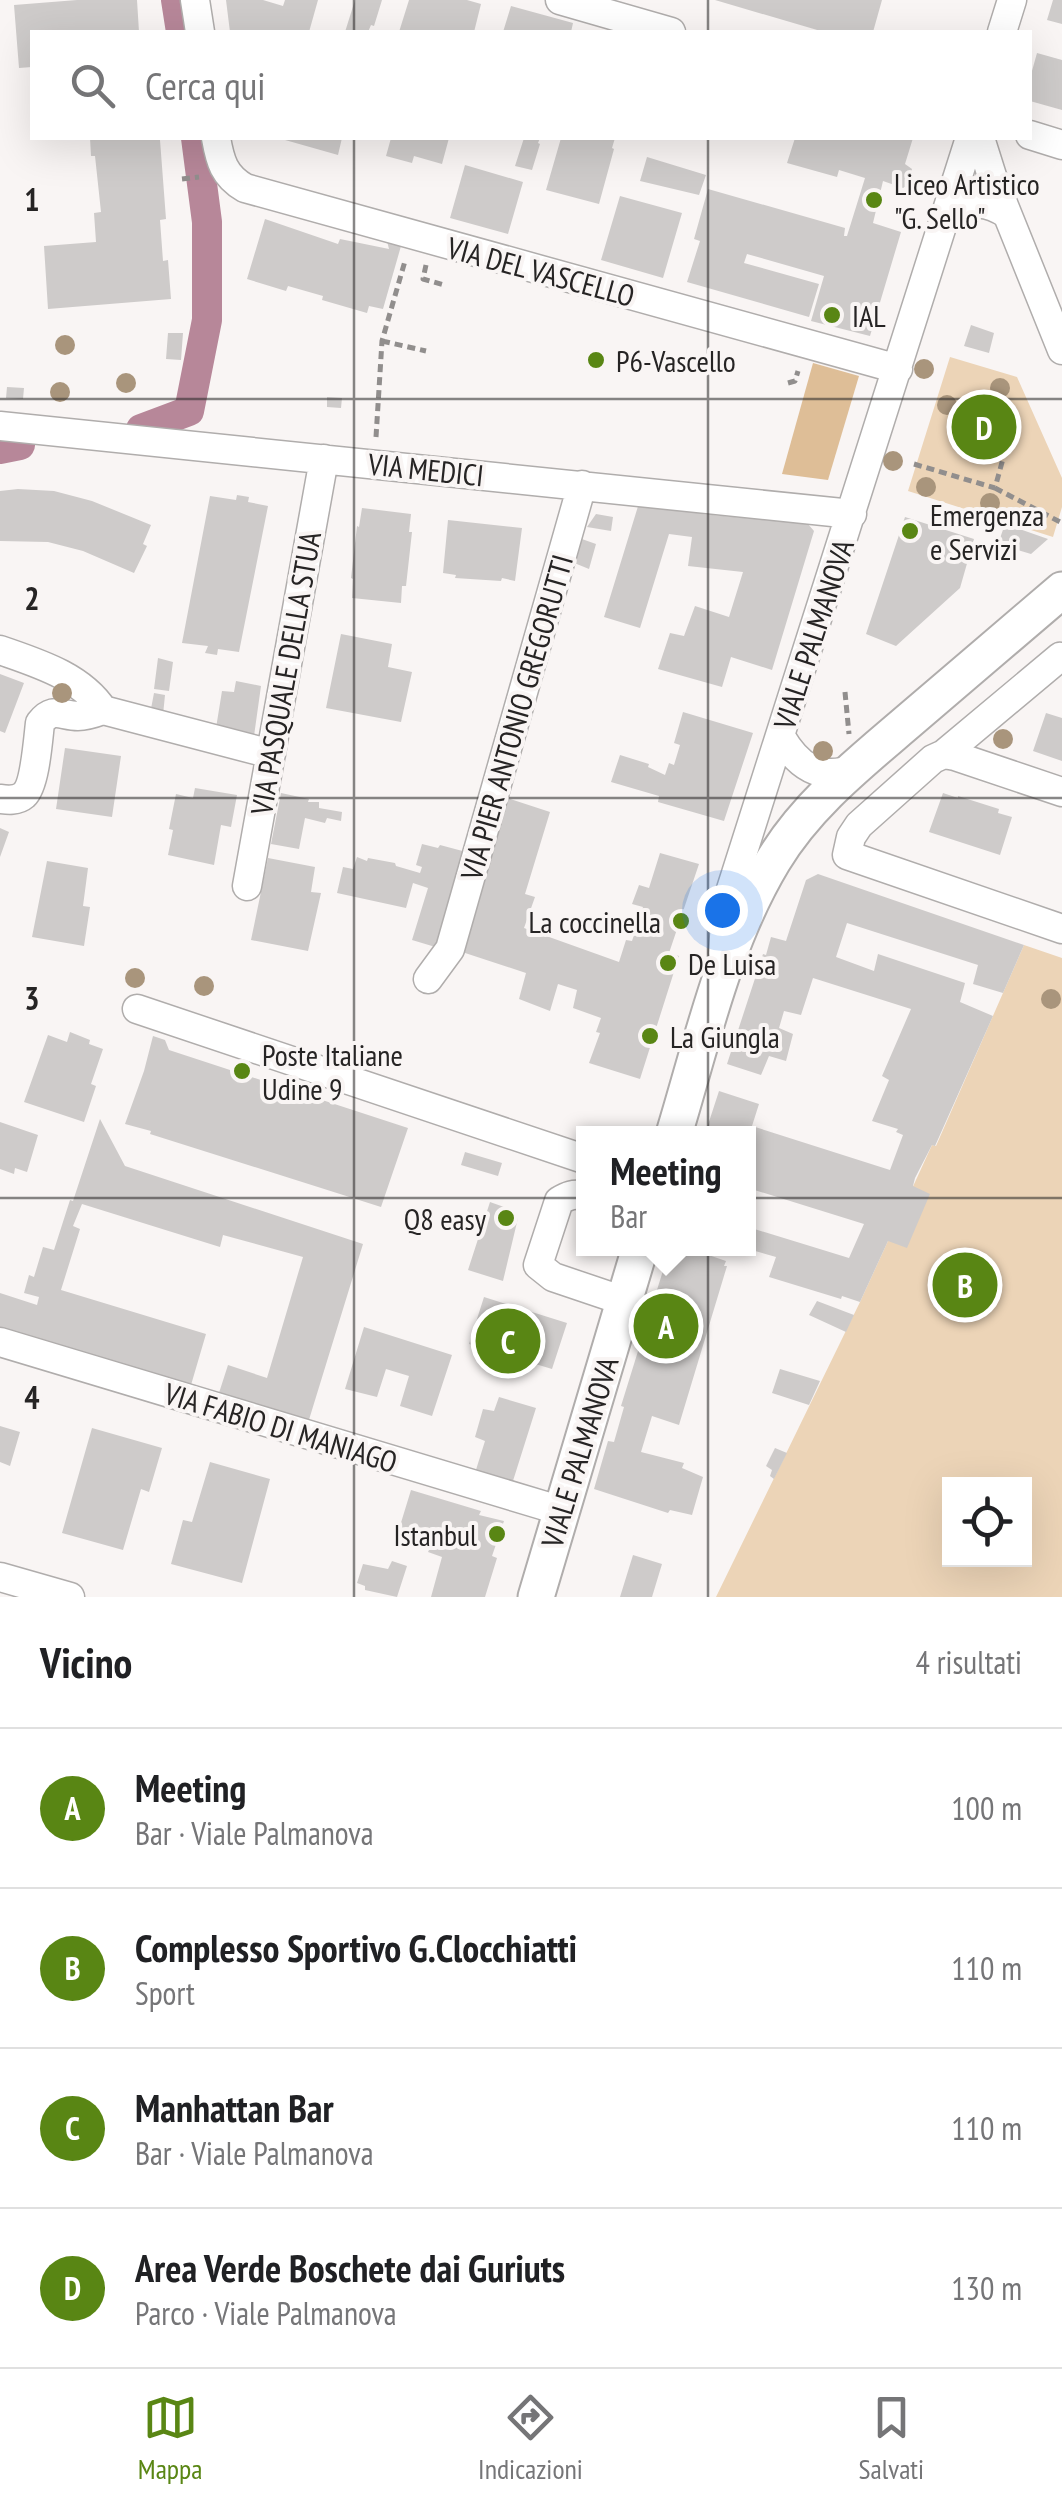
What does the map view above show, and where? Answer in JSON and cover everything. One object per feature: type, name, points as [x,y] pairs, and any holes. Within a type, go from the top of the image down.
[{"type":"main road","points":[[721,978],[740,926],[774,858],[791,834],[853,769],[1062,590]]},
{"type":"main road","name":"VIALE PALMANOVA","points":[[676,1126],[721,978]]},
{"type":"main road","name":"VIALE PALMANOVA","points":[[536,1597],[638,1256]]},
{"type":"street","points":[[195,0],[200,30]]},
{"type":"street","points":[[560,0],[664,30]]},
{"type":"street","points":[[1003,30],[1012,0]]},
{"type":"street","points":[[1032,136],[1062,144]]},
{"type":"street","name":"VIA DEL VASCELLO","points":[[216,140],[227,175],[246,188],[898,369]]},
{"type":"street","name":"VIALE PALMANOVA","points":[[721,978],[726,905],[969,140]]},
{"type":"street","points":[[981,140],[1062,350]]},
{"type":"street","points":[[944,222],[956,212],[980,203],[1007,214]]},
{"type":"street","name":"VIA MEDICI","points":[[0,426],[852,514]]},
{"type":"street","name":"VIA PASQUALE DELLA STUA","points":[[247,886],[324,459]]},
{"type":"street","name":"VIA PIER ANTONIO GREGORUTTI","points":[[428,978],[450,949],[582,485]]},
{"type":"street","points":[[0,650],[69,679],[103,710]]},
{"type":"street","points":[[1062,658],[934,759],[858,826],[850,837],[847,855],[1062,929]]},
{"type":"street","points":[[0,799],[25,795],[40,724],[55,712],[79,716],[103,710],[270,754]]},
{"type":"street","points":[[781,737],[790,753],[816,772],[829,774],[853,769]]},
{"type":"street","points":[[944,754],[1062,792]]},
{"type":"street","points":[[137,1009],[576,1156]]},
{"type":"street","points":[[576,1194],[559,1201],[538,1264],[553,1277],[624,1301]]},
{"type":"street","name":"VIA FABIO DI MANIAGO","points":[[0,1342],[562,1511]]},
{"type":"street","points":[[0,1578],[70,1597]]},
{"type":"path","points":[[182,178],[195,178]]},
{"type":"path","points":[[375,444],[382,341],[406,260]]},
{"type":"path","points":[[382,341],[426,351]]},
{"type":"path","points":[[995,488],[1008,444]]},
{"type":"path","points":[[914,464],[995,488],[1062,523]]},
{"type":"shaded area","points":[[950,357],[1017,377],[1062,478],[1062,507],[1053,537],[908,491]]},
{"type":"shaded area","points":[[813,363],[859,376],[828,480],[782,474]]},
{"type":"shaded area","points":[[1024,945],[1062,958],[1062,1597],[716,1597],[860,1302],[932,1145],[936,1146]]},
{"type":"building","points":[[137,0],[139,30],[30,30],[30,67],[19,68],[14,5]]},
{"type":"building","points":[[226,0],[263,0],[283,6],[285,0],[318,0],[310,30],[230,30]]},
{"type":"building","points":[[355,0],[382,0],[374,26],[369,30],[346,30]]},
{"type":"building","points":[[409,0],[467,0],[481,4],[474,30],[400,30]]},
{"type":"building","points":[[715,0],[882,0],[874,30],[817,30]]},
{"type":"building","points":[[1053,0],[1062,0],[1062,24],[1047,20]]},
{"type":"building","points":[[511,6],[573,23],[571,30],[504,30]]},
{"type":"building","points":[[1037,53],[1062,60],[1062,110],[1032,102],[1032,71]]},
{"type":"building","points":[[90,140],[160,140],[166,219],[160,220],[171,299],[48,309],[44,246],[96,242],[94,213],[101,212],[95,156],[91,156]]},
{"type":"building","points":[[285,140],[342,140],[338,155]]},
{"type":"building","points":[[390,140],[448,140],[442,164],[414,156],[412,163],[386,156]]},
{"type":"building","points":[[523,140],[539,140],[532,170],[515,166]]},
{"type":"building","points":[[560,140],[614,140],[599,204],[546,190]]},
{"type":"building","points":[[794,140],[912,140],[905,164],[912,169],[908,185],[903,188],[883,181],[873,223],[901,232],[870,336],[811,321],[824,276],[747,254],[744,263],[819,284],[809,317],[687,282],[700,241],[694,239],[708,189],[845,228],[847,236],[865,178],[839,170],[837,177],[787,163]]},
{"type":"building","points":[[647,157],[706,175],[699,195],[640,181]]},
{"type":"building","points":[[465,165],[523,182],[508,234],[450,218]]},
{"type":"building","points":[[620,196],[682,213],[663,278],[601,260]]},
{"type":"building","points":[[265,219],[338,244],[340,239],[389,249],[387,241],[401,246],[383,309],[369,306],[367,313],[288,286],[286,291],[247,279]]},
{"type":"building","points":[[971,325],[994,333],[989,353],[964,346]]},
{"type":"building","points":[[168,333],[183,333],[181,360],[166,359]]},
{"type":"building","points":[[7,387],[24,388],[23,399],[6,398]]},
{"type":"building","points":[[327,397],[342,398],[341,408],[327,407]]},
{"type":"building","points":[[0,491],[54,491],[92,501],[151,525],[143,544],[147,546],[134,573],[83,551],[48,542],[0,541]]},
{"type":"building","points":[[237,495],[268,506],[239,652],[218,649],[217,655],[205,653],[208,646],[182,643],[210,496],[236,500]]},
{"type":"building","points":[[639,503],[702,504],[702,514],[808,524],[814,531],[772,670],[731,657],[722,687],[658,669],[670,633],[684,636],[695,606],[729,617],[743,572],[688,566],[692,537],[669,534],[640,628],[604,617]]},
{"type":"building","points":[[362,508],[411,514],[406,586],[402,586],[401,603],[352,598],[351,578]]},
{"type":"building","points":[[596,514],[613,517],[611,531],[587,527]]},
{"type":"building","points":[[905,517],[974,539],[960,588],[896,646],[866,634]]},
{"type":"building","points":[[448,520],[522,528],[515,581],[455,578],[456,575],[443,573]]},
{"type":"building","points":[[1005,524],[1048,539],[1031,554],[998,544]]},
{"type":"building","points":[[579,538],[596,544],[589,569],[567,560]]},
{"type":"building","points":[[341,634],[392,644],[388,667],[412,672],[401,722],[326,708]]},
{"type":"building","points":[[158,658],[173,662],[169,691],[154,689]]},
{"type":"building","points":[[0,674],[24,683],[5,733],[0,731]]},
{"type":"building","points":[[236,681],[261,686],[254,736],[216,728],[222,691],[234,692]]},
{"type":"building","points":[[154,693],[165,695],[163,715],[150,714]]},
{"type":"building","points":[[683,712],[753,733],[724,821],[658,802],[659,796],[611,782],[620,755],[649,764],[648,767],[665,775],[669,763],[674,765],[680,745],[674,743]]},
{"type":"building","points":[[1046,713],[1062,718],[1062,761],[1033,751]]},
{"type":"building","points":[[65,748],[121,756],[112,817],[56,809]]},
{"type":"building","points":[[195,788],[237,795],[231,827],[221,825],[214,865],[168,855],[176,794],[193,798]]},
{"type":"building","points":[[281,793],[319,802],[319,808],[342,812],[341,821],[327,818],[325,823],[305,818],[299,849],[271,844]]},
{"type":"building","points":[[943,793],[999,809],[998,813],[1012,817],[1000,855],[929,832]]},
{"type":"building","points":[[504,797],[550,812],[525,894],[535,897],[524,928],[619,962],[626,940],[632,941],[643,907],[632,904],[639,885],[649,888],[660,853],[699,864],[669,953],[679,956],[640,1079],[589,1063],[601,1018],[573,1008],[577,990],[558,984],[550,1011],[519,999],[526,973],[459,951]]},
{"type":"building","points":[[0,828],[9,832],[0,857]]},
{"type":"building","points":[[422,844],[470,853],[442,949],[412,940],[428,888],[413,883],[406,908],[337,893],[343,867],[353,869],[357,857],[395,863],[420,873],[422,867],[416,865]]},
{"type":"building","points":[[268,858],[315,867],[311,892],[321,893],[308,951],[251,940]]},
{"type":"building","points":[[47,861],[88,868],[83,906],[90,907],[84,946],[32,937]]},
{"type":"building","points":[[818,874],[1024,945],[1003,993],[973,984],[978,965],[847,923],[836,957],[874,971],[878,954],[965,983],[960,1002],[993,1016],[935,1146],[932,1145],[915,1178],[913,1186],[930,1194],[907,1248],[888,1241],[860,1302],[769,1277],[776,1257],[756,1251],[756,1229],[849,1258],[864,1224],[756,1190],[756,1127],[890,1170],[903,1135],[896,1132],[898,1129],[872,1121],[889,1080],[882,1076],[911,1009],[813,978],[801,1015],[784,1011],[779,1028],[793,1034],[786,1061],[769,1056],[761,1075],[727,1064],[763,954],[766,955],[771,937],[786,941],[806,880]]},
{"type":"building","points":[[70,1032],[103,1049],[84,1122],[24,1102],[48,1035],[67,1042]]},
{"type":"building","points":[[153,1036],[165,1040],[169,1050],[408,1128],[381,1207],[125,1124]]},
{"type":"building","points":[[719,1091],[759,1104],[752,1126],[708,1126]]},
{"type":"building","points":[[100,1119],[125,1166],[363,1244],[308,1423],[218,1396],[228,1365],[267,1378],[303,1257],[223,1235],[220,1247],[82,1204],[73,1226],[80,1229],[61,1290],[206,1334],[191,1385],[0,1330],[0,1293],[37,1305],[39,1297],[24,1293],[29,1275],[34,1277],[43,1247],[54,1250]]},
{"type":"building","points":[[0,1122],[38,1135],[27,1172],[15,1168],[14,1174],[0,1169]]},
{"type":"building","points":[[465,1152],[502,1163],[498,1176],[461,1165]]},
{"type":"building","points":[[490,1202],[518,1218],[503,1281],[468,1270]]},
{"type":"building","points":[[668,1256],[711,1256],[726,1261],[679,1425],[652,1416],[641,1452],[684,1463],[682,1468],[703,1477],[692,1515],[670,1510],[668,1513],[594,1489],[608,1441],[614,1442],[624,1407],[621,1406]]},
{"type":"building","points":[[484,1297],[567,1323],[552,1369],[469,1344]]},
{"type":"building","points":[[817,1301],[854,1315],[846,1332],[809,1315]]},
{"type":"building","points":[[364,1327],[452,1355],[432,1416],[400,1406],[409,1376],[386,1369],[377,1397],[345,1389]]},
{"type":"building","points":[[780,1369],[820,1381],[809,1405],[772,1393]]},
{"type":"building","points":[[499,1397],[536,1408],[512,1484],[475,1473],[485,1441],[475,1437],[483,1409],[494,1411]]},
{"type":"building","points":[[0,1426],[20,1432],[10,1466],[0,1462]]},
{"type":"building","points":[[92,1428],[162,1448],[149,1492],[141,1489],[123,1550],[62,1533]]},
{"type":"building","points":[[775,1448],[787,1453],[774,1479],[770,1476],[772,1470],[766,1466]]},
{"type":"building","points":[[210,1462],[270,1479],[242,1583],[171,1564],[183,1520],[192,1522]]},
{"type":"building","points":[[411,1490],[504,1521],[492,1556],[497,1558],[485,1597],[431,1597],[442,1557],[396,1539]]},
{"type":"building","points":[[633,1555],[662,1564],[652,1597],[620,1597]]},
{"type":"building","points":[[392,1561],[407,1566],[397,1597],[365,1590],[365,1586],[357,1583],[363,1564],[388,1569]]},
{"type":"waterway","points":[[176,0],[181,30]]},
{"type":"waterway","points":[[141,429],[189,411],[207,320],[207,222],[196,140]]},
{"type":"waterway","points":[[0,449],[20,445]]},
{"type":"place","name":"Liceo Artistico \"G. Sello\"","points":[[874,200]]},
{"type":"place","name":"IAL","points":[[832,315]]},
{"type":"place","name":"P6-Vascello","points":[[596,360]]},
{"type":"place","name":"Area Verde Boschete dai Guriuts","points":[[984,427]]},
{"type":"place","name":"Emergenza e Servizi","points":[[910,531]]},
{"type":"place","name":"La coccinella","points":[[681,921]]},
{"type":"place","name":"De Luisa","points":[[668,963]]},
{"type":"place","name":"La Giungla","points":[[650,1036]]},
{"type":"place","name":"Poste Italiane Udine 9","points":[[242,1071]]},
{"type":"place","name":"Q8 easy","points":[[506,1218]]},
{"type":"place","name":"Complesso Sportivo G.Clocchiatti","points":[[965,1285]]},
{"type":"place","name":"Meeting","points":[[666,1326]]},
{"type":"place","name":"Manhattan Bar","points":[[508,1341]]},
{"type":"place","name":"Istanbul","points":[[497,1534]]}]
